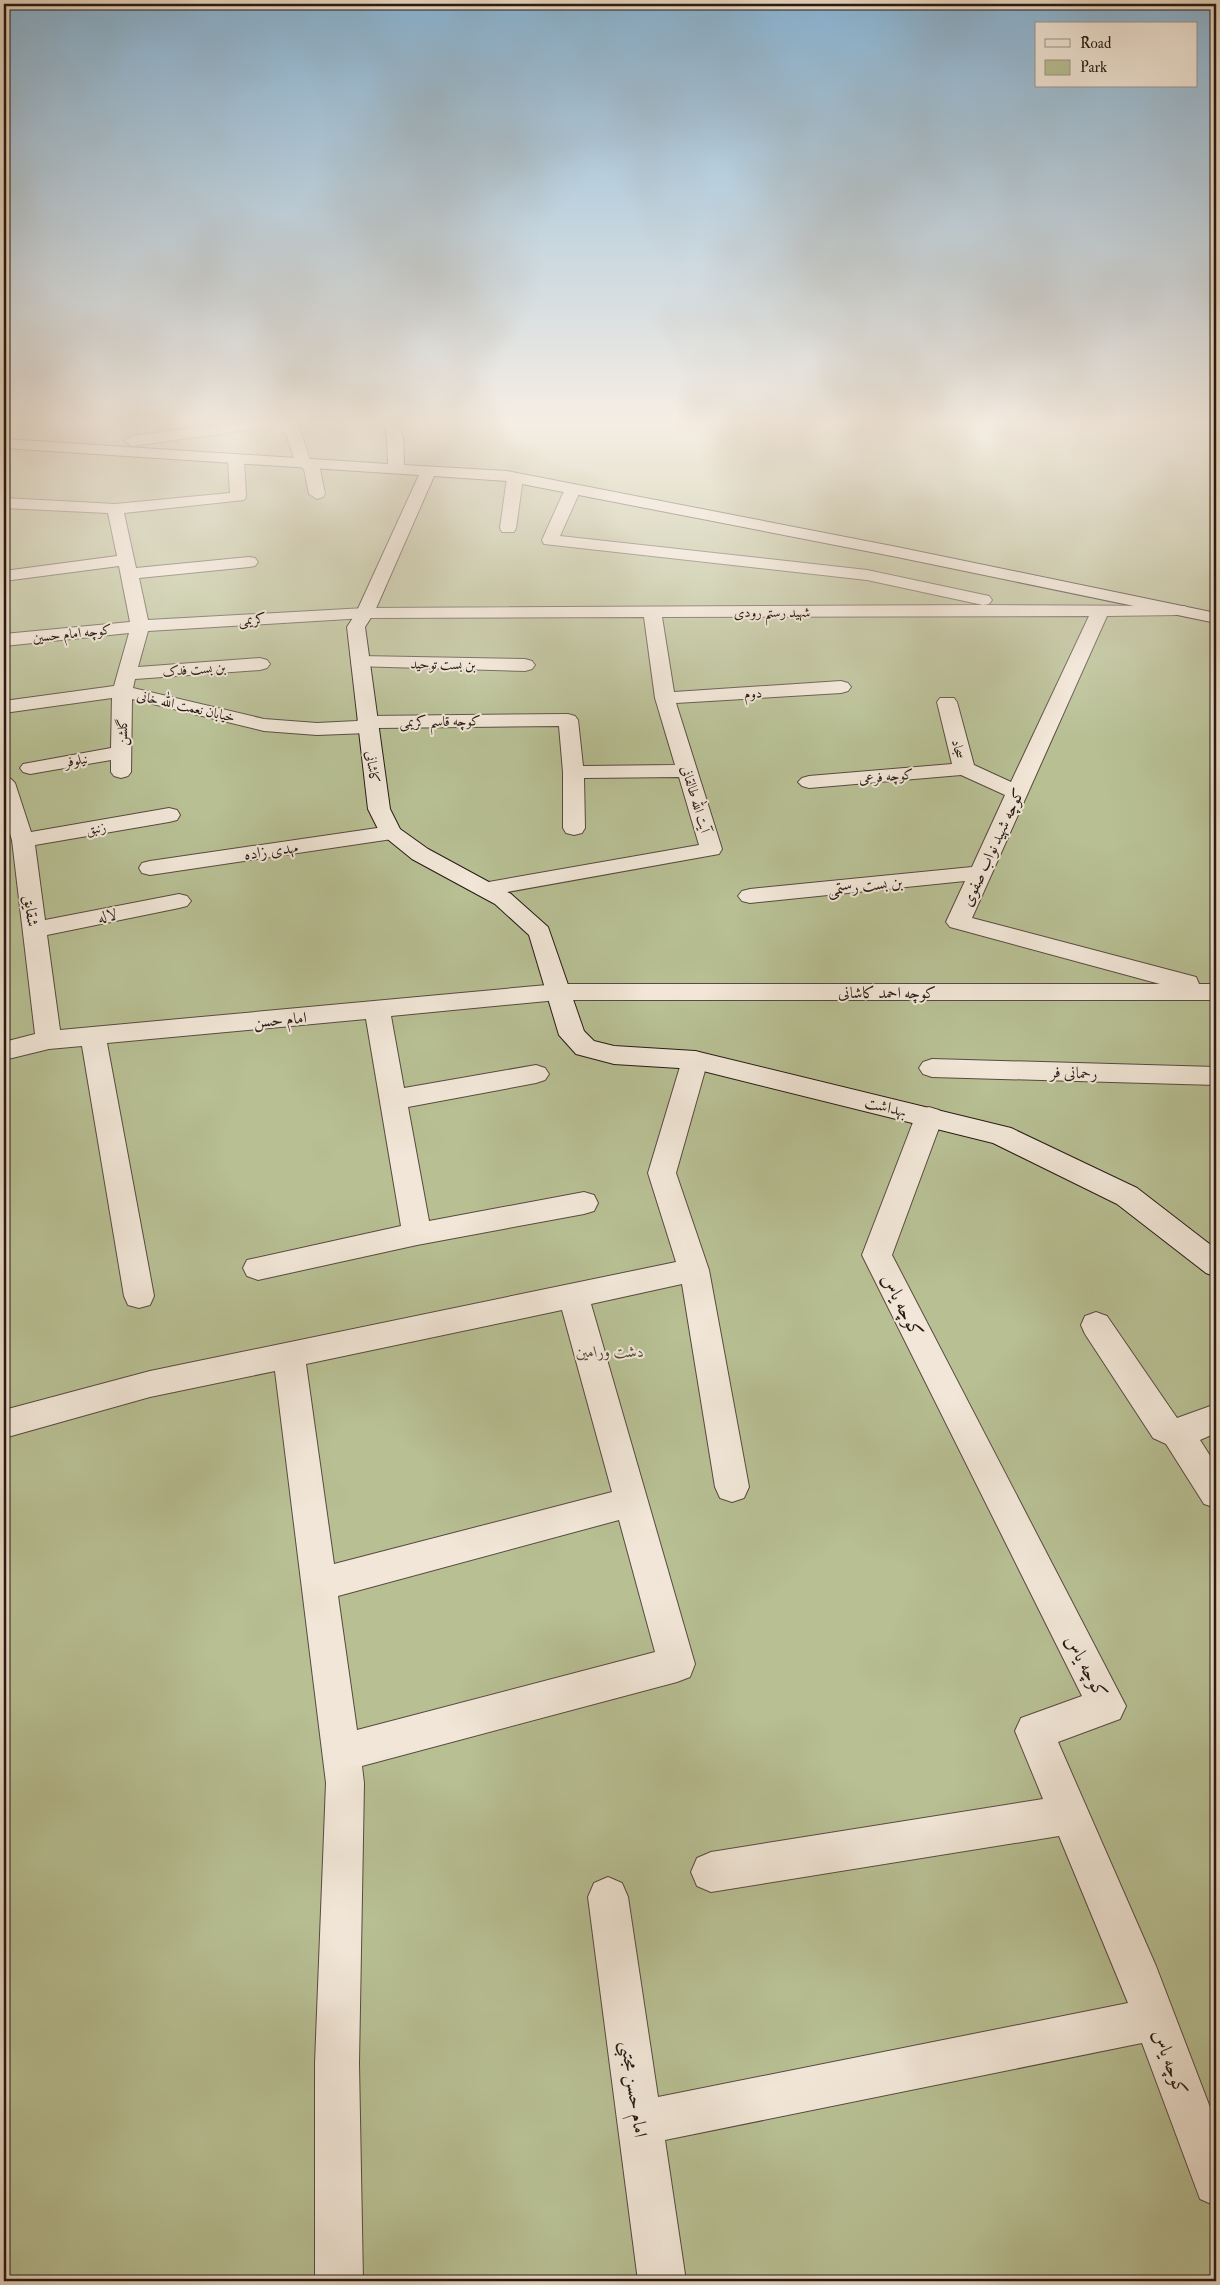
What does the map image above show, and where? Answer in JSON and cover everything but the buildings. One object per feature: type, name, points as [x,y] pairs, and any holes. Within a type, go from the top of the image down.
[{"type":"street","points":[[119,527],[140,626]]},
{"type":"street","name":"کاشانی","points":[[404,527],[365,613],[356,627],[379,809],[391,833],[420,854],[503,899],[540,932],[558,992]]},
{"type":"street","points":[[556,527],[550,540],[867,575],[991,602],[1012,611]]},
{"type":"street","points":[[767,527],[1216,618]]},
{"type":"street","points":[[867,575],[897,552]]},
{"type":"street","points":[[4,576],[128,567],[249,562]]},
{"type":"street","name":"شهید رستم رودی","points":[[365,613],[1179,610]]},
{"type":"street","name":"کوچه شهید نواب صفوی","points":[[1100,611],[958,922],[1216,991]]},
{"type":"street","name":"کریمی","points":[[140,626],[365,613]]},
{"type":"street","name":"آیت الله طالقانی","points":[[485,889],[711,849],[665,698],[652,613]]},
{"type":"street","name":"کوچه امام حسین","points":[[4,640],[140,626]]},
{"type":"street","name":"گلشن","points":[[122,762],[125,683],[140,626]]},
{"type":"street","name":"بن بست توحید","points":[[360,662],[525,665]]},
{"type":"street","name":"بن بست فدک","points":[[125,683],[260,664]]},
{"type":"street","name":"خیابان نعمت الله خانی","points":[[4,707],[125,683],[264,725],[317,729],[368,725]]},
{"type":"street","name":"دوم","points":[[665,698],[841,687]]},
{"type":"street","name":"سجاد","points":[[947,702],[964,769],[1018,792]]},
{"type":"street","name":"کوچه قاسم کریمی","points":[[368,725],[513,719],[568,720],[573,772]]},
{"type":"street","name":"نیلوفر","points":[[30,768],[122,762]]},
{"type":"street","name":"کوچه فرعی","points":[[809,782],[964,769]]},
{"type":"street","points":[[574,828],[573,772],[687,771]]},
{"type":"street","name":"شقایق","points":[[4,783],[23,840],[49,1040]]},
{"type":"street","name":"زنبق","points":[[23,840],[169,815]]},
{"type":"street","name":"مهدی زاده","points":[[150,868],[391,833]]},
{"type":"street","name":"بن بست رستمی","points":[[750,896],[980,873]]},
{"type":"street","name":"لاله","points":[[34,930],[179,901]]},
{"type":"street","name":"کوچه احمد کاشانی","points":[[558,992],[1216,991]]},
{"type":"street","name":"امام حسن","points":[[4,1051],[49,1040],[558,992]]},
{"type":"street","name":"بهداشت","points":[[558,992],[572,1034],[584,1048],[614,1055],[695,1060],[1001,1135],[1127,1196],[1216,1266]]},
{"type":"street","points":[[377,1010],[417,1234]]},
{"type":"street","points":[[93,1036],[139,1296]]},
{"type":"street","points":[[695,1060],[662,1173],[694,1270],[732,1487]]},
{"type":"street","name":"رحمانی فر","points":[[932,1068],[1216,1076]]},
{"type":"street","points":[[393,1100],[536,1074]]},
{"type":"street","name":"کوچه یاس","points":[[929,1117],[877,1255],[1107,1706],[1034,1731],[1155,2019],[1216,2183]]},
{"type":"street","points":[[258,1268],[417,1234],[584,1203]]},
{"type":"street","points":[[4,1424],[150,1384],[694,1270]]},
{"type":"street","points":[[341,1753],[677,1664],[573,1295]]},
{"type":"street","points":[[1096,1325],[1165,1428],[1178,1434],[1216,1493]]},
{"type":"street","points":[[289,1355],[344,1783],[337,2063],[339,2281]]},
{"type":"street","points":[[1178,1434],[1216,1418]]},
{"type":"street","points":[[319,1585],[631,1502]]},
{"type":"street","points":[[711,1872],[1070,1814]]},
{"type":"street","name":"امام حسن مجتبی","points":[[608,1897],[662,2281]]},
{"type":"street","points":[[640,2123],[1155,2019]]},
{"type":"green space","name":"دشت ورامین","points":[[4,527],[1216,527],[1216,2281],[4,2281]]}]
